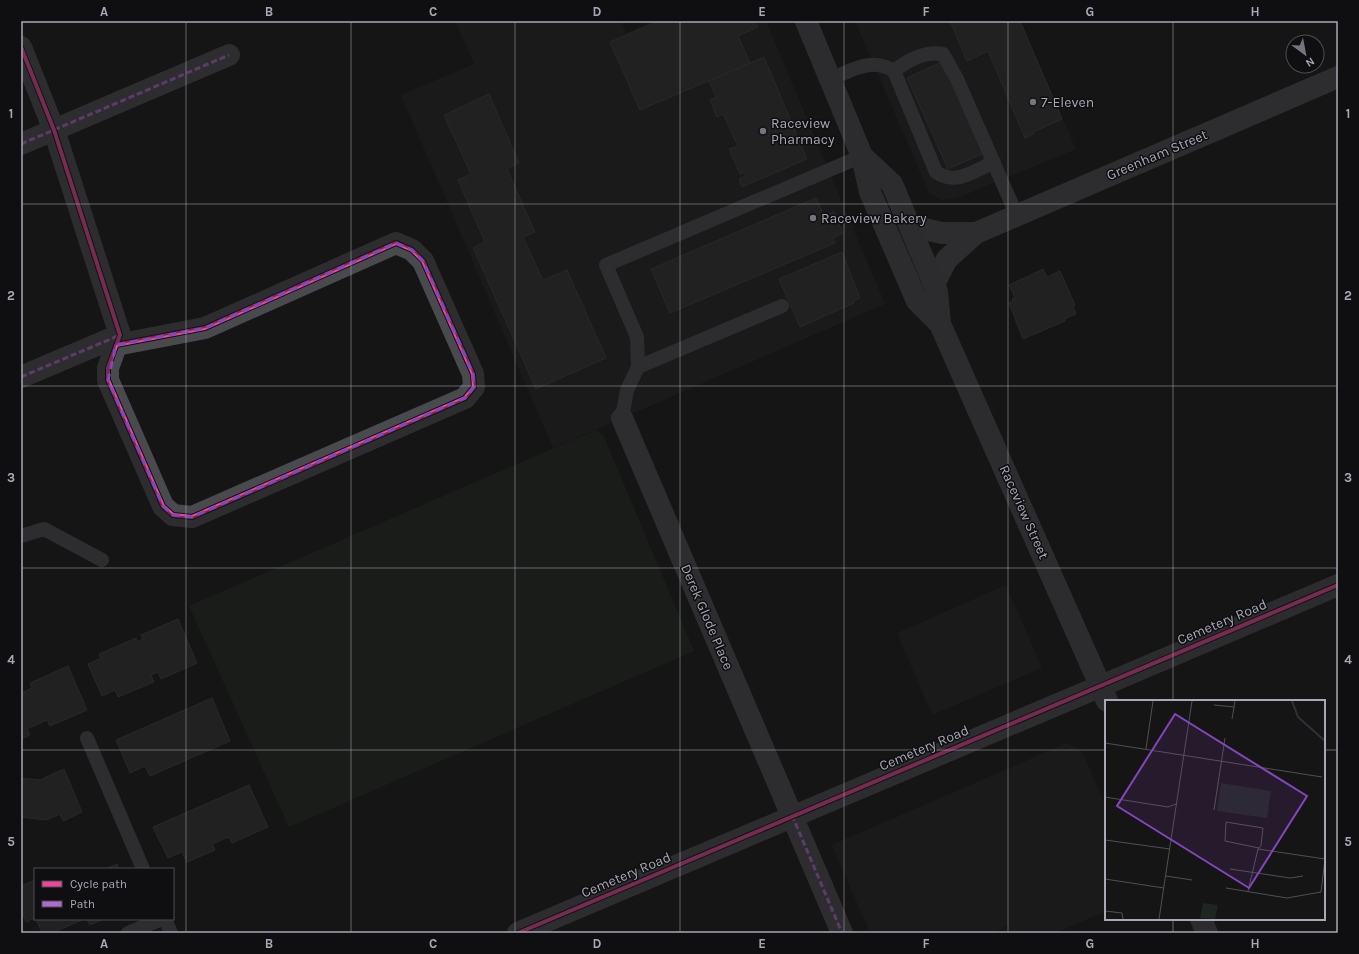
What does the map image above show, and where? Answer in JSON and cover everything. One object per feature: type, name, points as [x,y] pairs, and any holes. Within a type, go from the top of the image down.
[{"type":"street","name":"Raceview Street","points":[[806,21],[862,156],[870,192],[917,301],[940,324]]},
{"type":"street","points":[[21,47],[54,130],[118,340],[108,368],[108,380],[163,506],[172,515],[192,517],[465,398],[474,387],[473,374],[423,261],[412,250],[396,243],[205,328],[118,340],[21,377]]},
{"type":"street","points":[[21,144],[229,55]]},
{"type":"street","name":"Greenham Street","points":[[934,284],[947,259],[976,233],[1338,77]]},
{"type":"street","name":"Raceview Street","points":[[862,156],[892,184],[911,226],[937,292],[940,324],[1104,693]]},
{"type":"street","name":"Greenham Street","points":[[911,226],[942,233],[976,233]]},
{"type":"street","name":"Derek Glode Place","points":[[622,418],[842,933]]},
{"type":"street","name":"Cemetery Road","points":[[518,933],[792,816],[1104,693],[1338,585]]},
{"type":"street","points":[[1201,920],[1207,933]]},
{"type":"lane","points":[[894,70],[902,64],[922,55],[934,52],[943,54],[957,79],[1018,216]]},
{"type":"lane","points":[[830,79],[871,63],[886,66],[894,70],[936,172],[945,178],[956,179],[994,162]]},
{"type":"lane","points":[[622,418],[627,390],[638,367],[637,337],[606,265],[862,156]]},
{"type":"lane","points":[[638,367],[782,306]]},
{"type":"lane","points":[[21,536],[44,529],[102,560]]},
{"type":"lane","points":[[87,738],[143,868]]},
{"type":"lane","points":[[128,933],[160,920]]},
{"type":"lane","points":[[165,920],[171,933]]},
{"type":"highlighted area","points":[[396,243],[412,250],[423,261],[473,374],[474,387],[465,398],[192,517],[173,515],[163,506],[108,380],[116,345],[205,328]]},
{"type":"shaded area","points":[[455,21],[621,21],[626,33],[653,21],[766,21],[885,304],[553,448],[401,95],[474,64]]},
{"type":"shaded area","points":[[855,21],[1020,21],[1076,149],[957,198],[941,200],[929,193]]},
{"type":"shaded area","points":[[596,430],[604,437],[694,651],[289,827],[189,606]]},
{"type":"shaded area","points":[[1006,585],[1042,668],[932,715],[897,633]]},
{"type":"shaded area","points":[[1067,743],[1082,751],[1105,805],[1105,911],[1055,933],[1011,933],[1007,926],[992,933],[870,933],[832,845]]},
{"type":"building","points":[[659,21],[755,21],[758,27],[738,36],[750,63],[640,110],[610,42]]},
{"type":"building","points":[[950,21],[1020,21],[1062,119],[1033,132],[1034,134],[1025,138],[988,51],[967,61]]},
{"type":"building","name":"Raceview Pharmacy","points":[[764,57],[807,159],[742,187],[739,179],[746,176],[744,172],[740,174],[729,149],[738,146],[723,114],[717,117],[710,100],[716,97],[709,81]]},
{"type":"building","points":[[944,61],[986,152],[948,169],[907,78]]},
{"type":"building","points":[[489,94],[519,163],[507,169],[535,232],[523,237],[543,280],[567,270],[606,358],[536,389],[473,248],[485,242],[458,180],[471,174],[444,115]]},
{"type":"building","points":[[816,198],[824,216],[834,212],[843,233],[833,238],[835,243],[670,313],[651,269]]},
{"type":"building","points":[[842,252],[860,298],[853,302],[854,303],[800,327],[779,279]]},
{"type":"building","points":[[1043,269],[1047,277],[1060,271],[1075,305],[1073,306],[1076,314],[1064,319],[1065,321],[1023,339],[1009,303],[1015,298],[1009,285]]},
{"type":"building","points":[[178,619],[197,663],[161,679],[158,672],[151,675],[154,682],[118,697],[115,690],[102,696],[88,664],[101,658],[99,654],[136,638],[137,642],[143,639],[141,635]]},
{"type":"building","points":[[68,666],[87,710],[50,726],[47,720],[27,729],[30,735],[21,739],[21,693],[32,688],[30,683]]},
{"type":"building","points":[[212,698],[230,741],[150,776],[145,766],[130,773],[116,740]]},
{"type":"building","points":[[64,769],[82,812],[63,821],[60,814],[46,820],[21,817],[21,778],[40,780]]},
{"type":"building","points":[[249,785],[268,827],[232,843],[229,837],[212,844],[215,850],[187,862],[182,852],[168,858],[153,827]]},
{"type":"building","points":[[117,864],[119,868],[107,868]]},
{"type":"building","points":[[34,880],[34,918],[26,922],[21,909],[21,886]]},
{"type":"building","points":[[36,920],[82,920],[52,933],[42,933]]},
{"type":"building","points":[[88,920],[102,920],[90,925]]},
{"type":"marked path","points":[[21,144],[229,55]]},
{"type":"marked path","points":[[21,377],[120,335]]},
{"type":"marked path","points":[[792,815],[842,933]]},
{"type":"cycle path","points":[[21,47],[54,130],[120,335],[108,368],[108,380],[163,506],[173,515],[192,517],[465,398],[474,387],[473,374],[423,261],[412,250],[396,243],[205,328],[116,345]]},
{"type":"cycle path","points":[[518,933],[1338,585]]},
{"type":"place","name":"7-Eleven","points":[[1033,102]]},
{"type":"place","name":"Raceview Pharmacy","points":[[763,131]]},
{"type":"place","name":"Raceview Bakery","points":[[813,218]]}]
